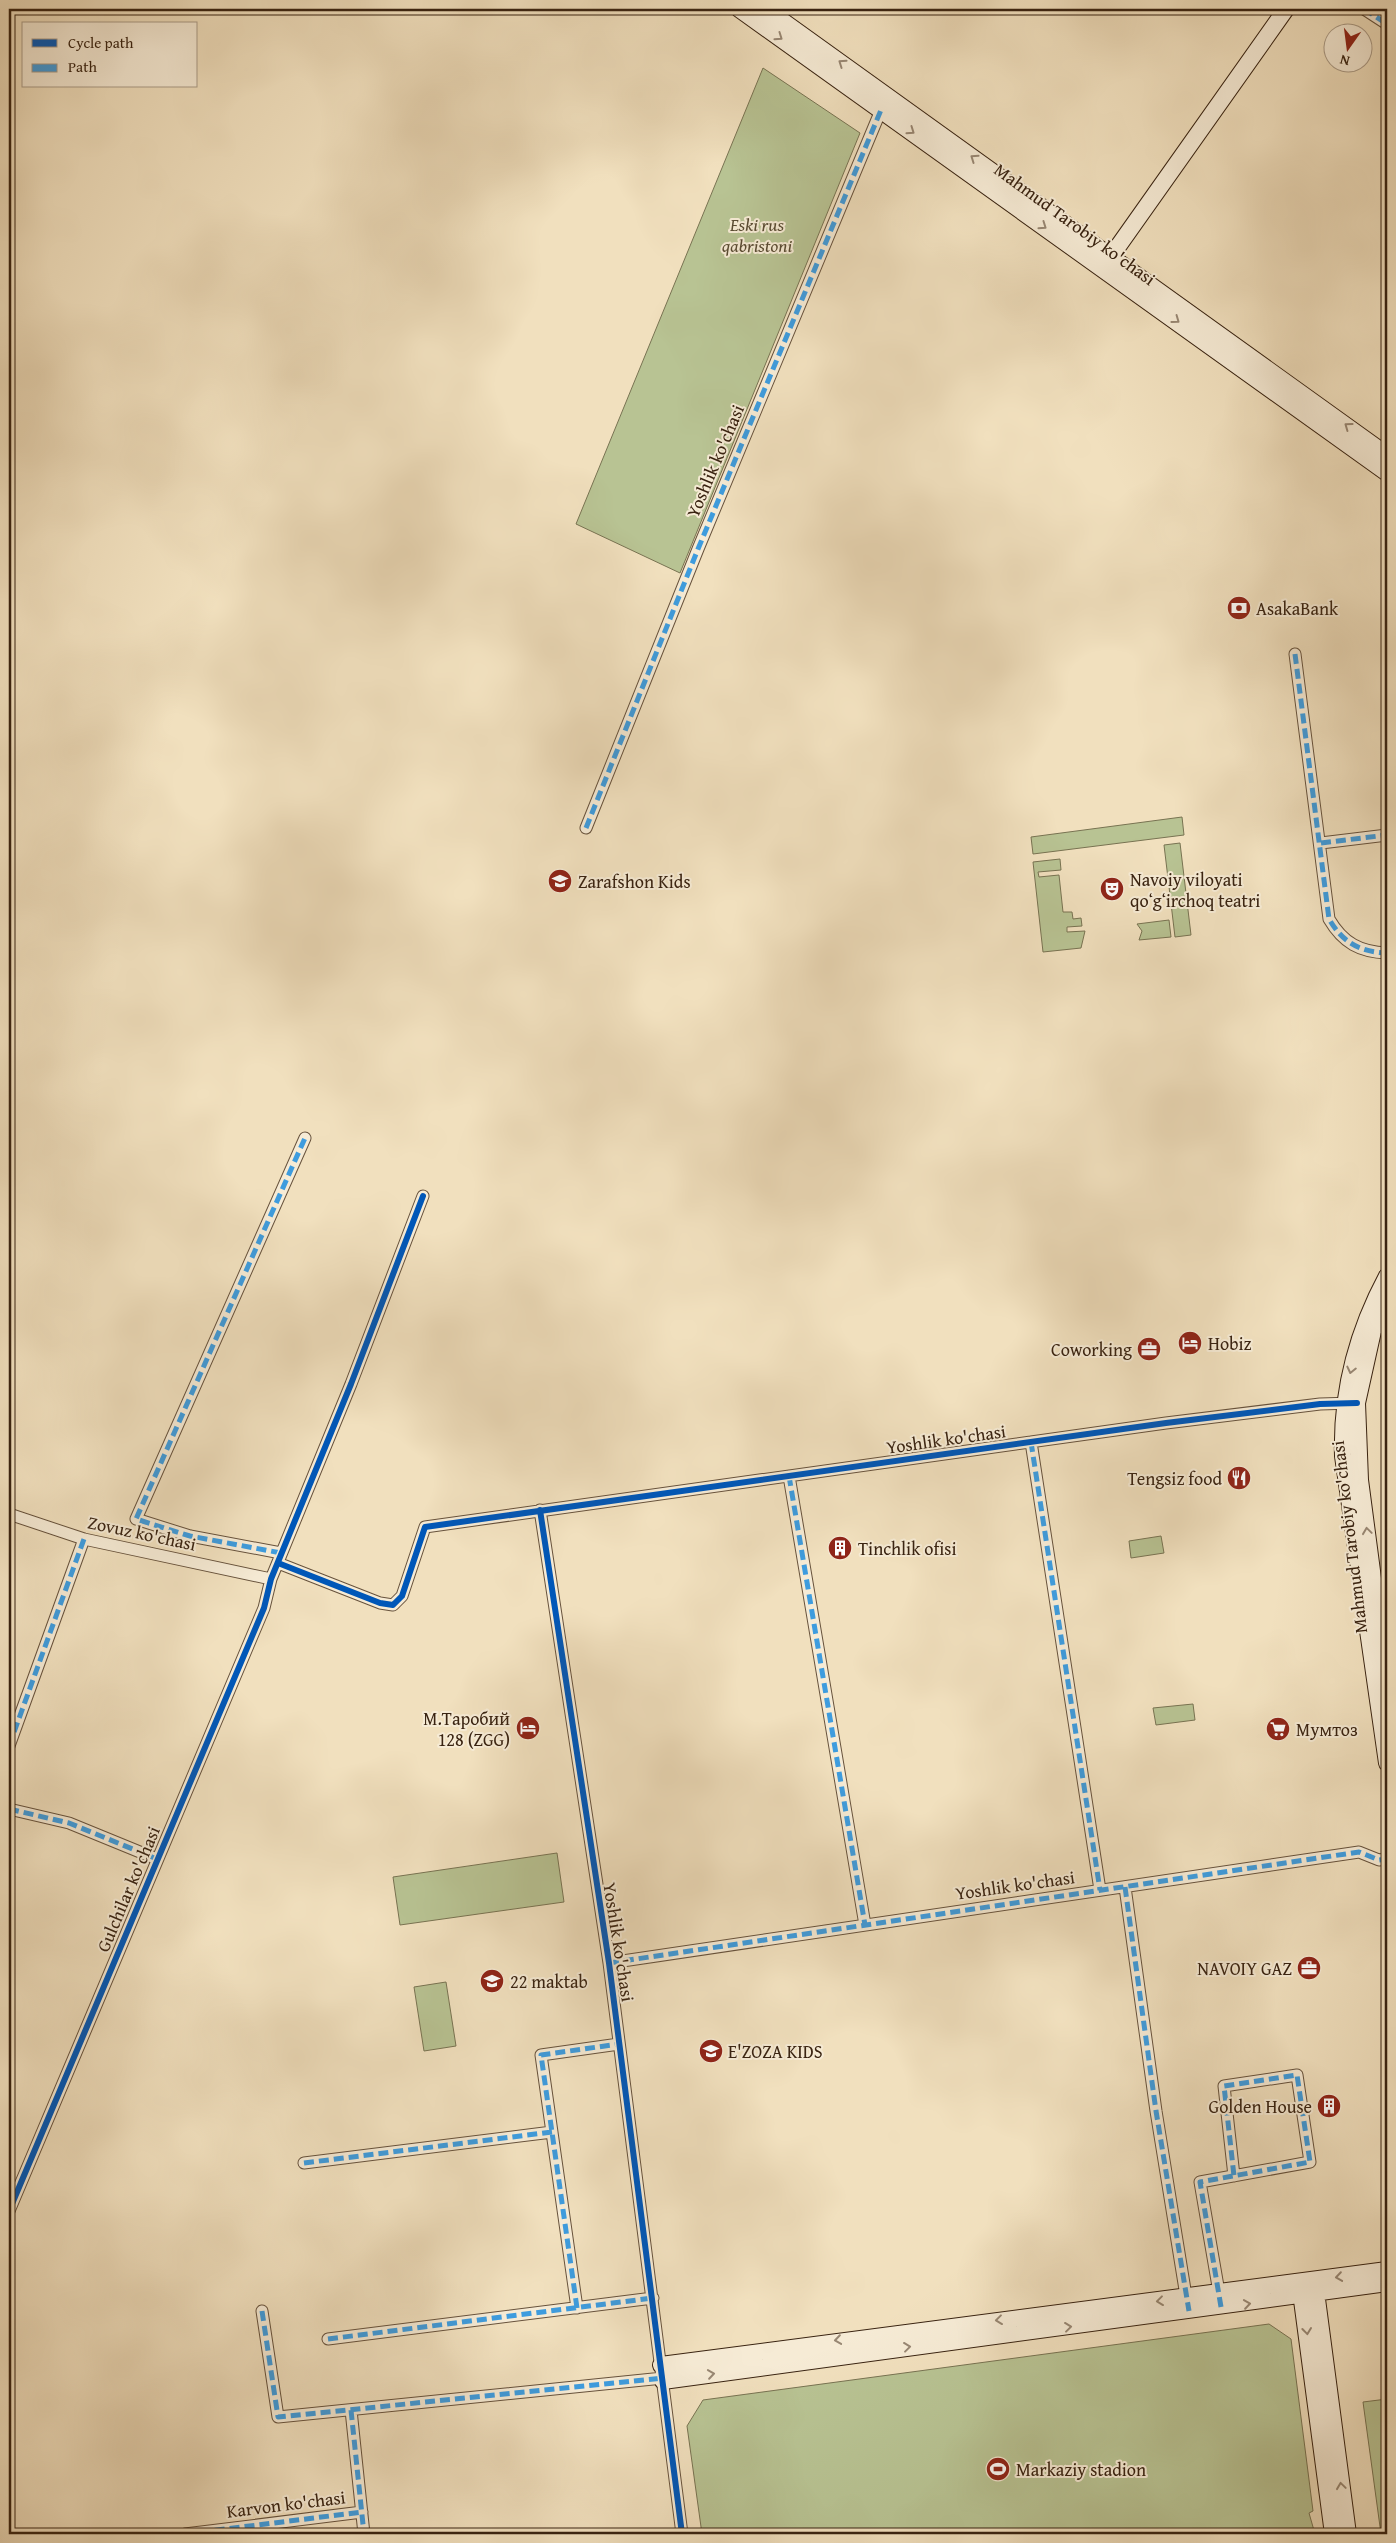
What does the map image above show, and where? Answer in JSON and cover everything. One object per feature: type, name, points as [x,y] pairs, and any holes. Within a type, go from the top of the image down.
[{"type":"main road","name":"Mahmud Tarobiy ko'chasi","points":[[739,9],[1387,473]]},
{"type":"main road","name":"Mahmud Tarobiy ko'chasi","points":[[766,9],[1112,255],[1387,455]]},
{"type":"main road","points":[[1112,255],[1286,9]]},
{"type":"main road","points":[[1387,1276],[1366,1320],[1355,1354],[1351,1403],[1343,1456],[1387,1763]]},
{"type":"main road","name":"Mahmud Tarobiy ko'chasi","points":[[1387,1300],[1374,1331],[1351,1403],[1387,1684]]},
{"type":"main road","points":[[1308,2288],[1387,2270]]},
{"type":"main road","points":[[662,2374],[907,2331],[1187,2304],[1308,2288],[1387,2284]]},
{"type":"main road","points":[[1308,2288],[1338,2512],[1348,2534]]},
{"type":"main road","points":[[1333,2534],[1338,2512]]},
{"type":"street","points":[[1364,9],[1387,24]]},
{"type":"street","name":"Yoshlik ko'chasi","points":[[586,828],[698,548],[882,110]]},
{"type":"street","points":[[1295,654],[1321,843],[1329,919],[1335,929],[1352,946],[1374,952],[1387,953]]},
{"type":"street","points":[[1321,843],[1387,835]]},
{"type":"street","points":[[280,1558],[190,1536],[136,1519],[306,1138]]},
{"type":"street","name":"Gulchilar ko'chasi","points":[[9,2210],[264,1608],[271,1579],[351,1384],[423,1196]]},
{"type":"street","name":"Yoshlik ko'chasi","points":[[280,1558],[380,1603],[393,1604],[402,1596],[426,1527],[1031,1442],[1320,1404],[1351,1403]]},
{"type":"street","name":"Yoshlik ko'chasi","points":[[1031,1442],[1100,1890]]},
{"type":"street","points":[[789,1476],[865,1925]]},
{"type":"street","name":"Yoshlik ko'chasi","points":[[540,1510],[609,1963],[682,2534]]},
{"type":"street","name":"Zovuz ko'chasi","points":[[9,1514],[84,1539],[271,1579]]},
{"type":"street","points":[[9,1746],[84,1539]]},
{"type":"street","points":[[9,1809],[69,1823],[157,1858]]},
{"type":"street","name":"Yoshlik ko'chasi","points":[[609,1963],[1359,1852],[1379,1860],[1387,1859]]},
{"type":"street","points":[[1125,1887],[1156,2111],[1187,2304]]},
{"type":"street","points":[[577,2308],[541,2055],[619,2044]]},
{"type":"street","points":[[1220,2300],[1200,2182],[1234,2176],[1310,2162],[1297,2075],[1224,2086],[1234,2176]]},
{"type":"street","points":[[304,2163],[552,2132]]},
{"type":"street","points":[[328,2339],[652,2298]]},
{"type":"street","points":[[262,2311],[278,2418],[662,2374]]},
{"type":"street","points":[[351,2410],[364,2534]]},
{"type":"street","name":"Karvon ko'chasi","points":[[185,2534],[362,2512]]},
{"type":"green space","name":"Eski rus qabristoni","points":[[763,68],[860,133],[680,573],[576,524]]},
{"type":"green space","points":[[1182,817],[1184,835],[1033,854],[1031,837]]},
{"type":"green space","points":[[1180,843],[1191,935],[1175,937],[1164,845]]},
{"type":"green space","points":[[1060,859],[1061,870],[1038,872],[1039,877],[1059,875],[1063,912],[1072,912],[1073,919],[1081,918],[1082,926],[1067,927],[1067,932],[1085,931],[1081,948],[1043,952],[1033,862]]},
{"type":"green space","points":[[1169,920],[1171,937],[1139,940],[1142,931],[1137,924]]},
{"type":"green space","points":[[1161,1536],[1164,1553],[1131,1558],[1129,1541]]},
{"type":"green space","points":[[1193,1704],[1195,1720],[1156,1725],[1153,1708]]},
{"type":"green space","points":[[557,1853],[564,1902],[400,1925],[393,1877]]},
{"type":"green space","points":[[446,1982],[456,2046],[424,2051],[414,1987]]},
{"type":"green space","name":"Markaziy stadion","points":[[1269,2324],[1291,2339],[1313,2511],[1309,2513],[1315,2534],[702,2534],[687,2426],[703,2400]]},
{"type":"green space","points":[[1387,2399],[1387,2534],[1381,2534],[1363,2402]]},
{"type":"marked path","points":[[1364,9],[1387,24]]},
{"type":"marked path","points":[[586,828],[698,549],[881,110]]},
{"type":"marked path","points":[[1295,654],[1329,919],[1340,934],[1353,945],[1369,951],[1387,953]]},
{"type":"marked path","points":[[1321,843],[1387,835]]},
{"type":"marked path","points":[[281,1553],[190,1536],[136,1519],[305,1138]]},
{"type":"marked path","points":[[1031,1442],[1100,1890]]},
{"type":"marked path","points":[[789,1476],[865,1925]]},
{"type":"marked path","points":[[9,1746],[84,1539]]},
{"type":"marked path","points":[[9,1809],[69,1823],[157,1859]]},
{"type":"marked path","points":[[609,1963],[1359,1852],[1379,1860],[1387,1859]]},
{"type":"marked path","points":[[1125,1887],[1156,2111],[1189,2311]]},
{"type":"marked path","points":[[577,2308],[541,2055],[619,2044]]},
{"type":"marked path","points":[[1221,2307],[1200,2182],[1310,2162],[1297,2075],[1224,2086],[1234,2176]]},
{"type":"marked path","points":[[304,2163],[552,2132]]},
{"type":"marked path","points":[[328,2339],[653,2298]]},
{"type":"marked path","points":[[262,2311],[278,2417],[663,2378]]},
{"type":"marked path","points":[[351,2410],[364,2534]]},
{"type":"marked path","points":[[185,2534],[362,2512]]},
{"type":"cycle path","points":[[9,2211],[264,1608],[271,1579],[351,1384],[423,1196]]},
{"type":"cycle path","points":[[278,1563],[380,1603],[393,1605],[402,1596],[425,1527],[1166,1423],[1320,1404],[1357,1403]]},
{"type":"cycle path","points":[[540,1510],[609,1963],[682,2534]]},
{"type":"place","name":"AsakaBank","points":[[1239,608]]},
{"type":"place","name":"Zarafshon Kids","points":[[560,881]]},
{"type":"place","name":"Navoiy viloyati qoʻgʻirchoq teatri","points":[[1112,889]]},
{"type":"place","name":"Hobiz","points":[[1190,1343]]},
{"type":"place","name":"Coworking","points":[[1149,1349]]},
{"type":"place","name":"Tengsiz food","points":[[1239,1478]]},
{"type":"place","name":"Tinchlik ofisi","points":[[840,1548]]},
{"type":"place","name":"М.Таробий 128 (ZGG)","points":[[528,1728]]},
{"type":"place","name":"Мумтоз","points":[[1278,1729]]},
{"type":"place","name":"NAVOIY GAZ","points":[[1309,1968]]},
{"type":"place","name":"22 maktab","points":[[492,1981]]},
{"type":"place","name":"E'ZOZA KIDS","points":[[711,2051]]},
{"type":"place","name":"Golden House","points":[[1329,2106]]},
{"type":"place","name":"Markaziy stadion","points":[[998,2469]]}]
